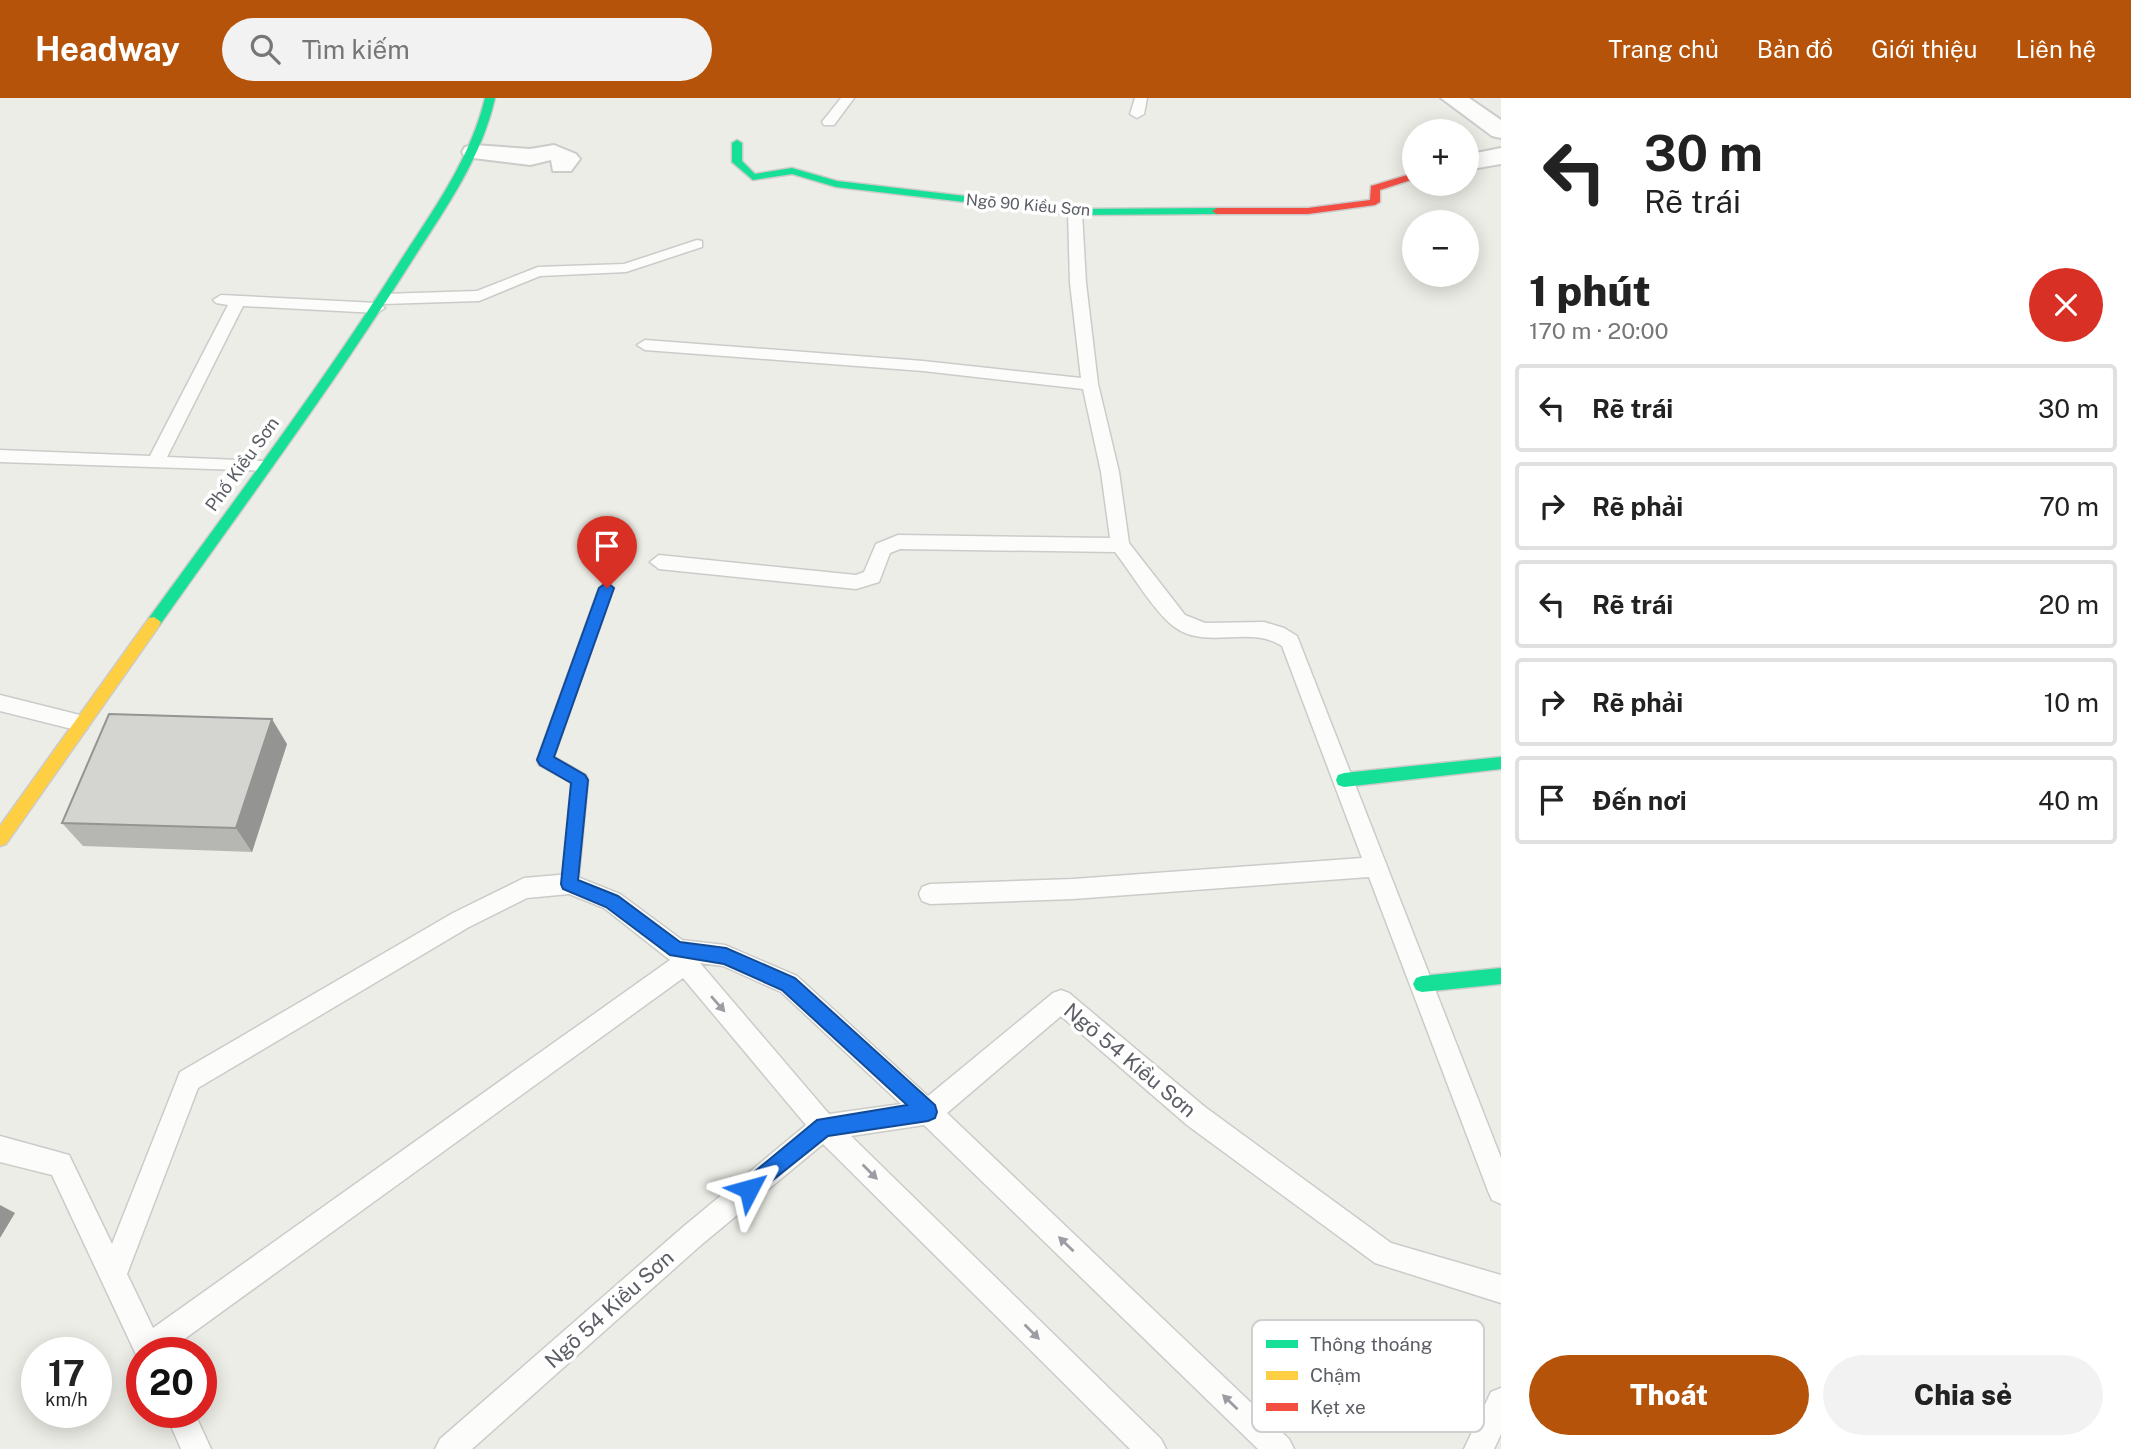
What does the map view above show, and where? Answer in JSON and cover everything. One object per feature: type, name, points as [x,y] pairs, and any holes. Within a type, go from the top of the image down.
[{"type":"street","name":"Phố Kiều Sơn","points":[[0,839],[380,304],[474,152],[486,123],[490,98]]},
{"type":"street","points":[[1453,98],[1501,131]]},
{"type":"street","name":"Ngõ 90 Kiều Sơn","points":[[737,143],[737,162],[753,177],[792,171],[836,184],[1075,212],[1308,211],[1375,202],[1375,188],[1402,180]]},
{"type":"street","points":[[474,152],[530,157],[554,152],[567,159],[562,166]]},
{"type":"street","points":[[1479,160],[1501,156]]},
{"type":"street","points":[[569,884],[580,780],[545,760],[607,588]]},
{"type":"street","points":[[1343,780],[1501,764]]},
{"type":"street","points":[[1422,984],[1501,976]]},
{"type":"lane","points":[[829,122],[848,98]]},
{"type":"lane","points":[[1137,114],[1141,98]]},
{"type":"lane","points":[[1075,212],[1078,283],[1090,384],[1110,472],[1120,545],[1178,620],[1190,630],[1273,630],[1290,641],[1501,1191]]},
{"type":"lane","points":[[155,463],[230,300],[380,304],[479,296],[538,272],[626,268],[697,244]]},
{"type":"lane","points":[[645,345],[923,366],[1090,384]]},
{"type":"lane","points":[[0,456],[263,467]]},
{"type":"lane","points":[[659,562],[856,582],[872,577],[882,549],[898,542],[1120,545]]},
{"type":"lane","points":[[0,703],[80,723]]},
{"type":"lane","points":[[930,894],[1086,889],[1377,867]]},
{"type":"lane","points":[[113,1275],[189,1080],[471,915],[524,888],[569,884],[612,901],[681,956],[704,988],[824,1127],[1151,1449]]},
{"type":"lane","points":[[167,1337],[681,956],[726,956],[789,984],[928,1112],[1252,1423]]},
{"type":"lane","name":"Ngõ 54 Kiều Sơn","points":[[928,1112],[1061,1000],[1196,1116],[1384,1254],[1501,1289]]},
{"type":"lane","points":[[824,1127],[928,1112]]},
{"type":"lane","name":"Ngõ 54 Kiều Sơn","points":[[458,1446],[692,1236],[824,1127]]},
{"type":"lane","points":[[0,1149],[60,1164],[143,1337]]},
{"type":"lane","points":[[1479,1449],[1501,1402]]},
{"type":"lane","points":[[186,1428],[196,1449]]},
{"type":"lane","points":[[1261,1432],[1279,1449]]},
{"type":"building","points":[[109,714],[272,719],[236,828],[62,823]]},
{"type":"traffic: fast","points":[[154,622],[389,288],[462,172],[479,136],[490,98]]},
{"type":"traffic: fast","points":[[737,143],[737,162],[753,177],[792,171],[836,184],[1075,212],[1217,211]]},
{"type":"traffic: fast","points":[[1344,780],[1501,763]]},
{"type":"traffic: fast","points":[[1422,984],[1501,976]]},
{"type":"traffic: slow","points":[[570,884],[580,780],[545,760],[606,588]]},
{"type":"traffic: slow","points":[[0,839],[154,622]]},
{"type":"traffic: jam","points":[[1217,211],[1308,211],[1375,202],[1375,188],[1402,180]]},
{"type":"route","points":[[607,588],[545,760],[580,780],[569,884],[590,890],[612,901],[677,950],[726,956],[789,984],[928,1112],[824,1127],[749,1189]]}]
